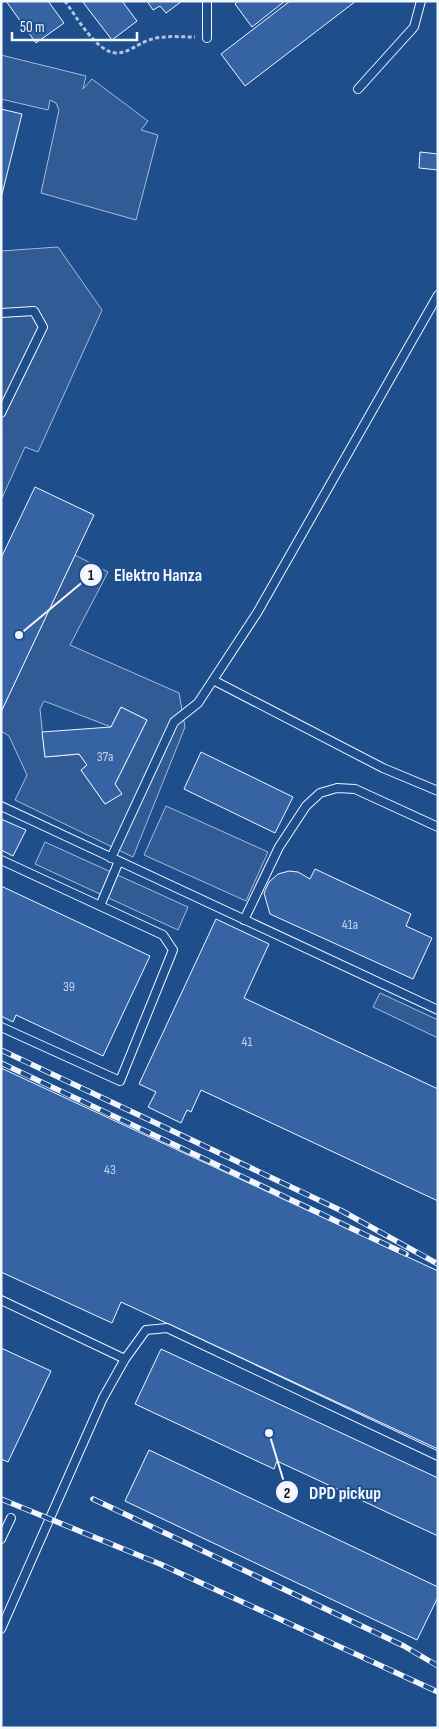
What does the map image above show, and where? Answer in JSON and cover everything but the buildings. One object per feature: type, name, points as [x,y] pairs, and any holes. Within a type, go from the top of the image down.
[{"type":"lane","points":[[206,38],[207,1]]},
{"type":"lane","points":[[358,89],[414,27],[421,1]]},
{"type":"lane","points":[[100,906],[115,860],[174,722],[198,703],[256,613],[438,294]]},
{"type":"lane","points":[[1,312],[34,311],[43,327],[1,413]]},
{"type":"lane","points":[[213,680],[383,768],[438,791]]},
{"type":"lane","points":[[244,920],[279,847],[306,806],[320,793],[337,788],[354,789],[438,827]]},
{"type":"lane","points":[[1,806],[438,1010]]},
{"type":"lane","points":[[1,860],[162,935],[173,950],[120,1081],[1,1027]]},
{"type":"lane","points":[[1,1300],[125,1359]]},
{"type":"lane","points":[[1,1629],[104,1398],[125,1359],[146,1330],[167,1328],[438,1456]]},
{"type":"lane","points":[[1,1539],[11,1518]]},
{"type":"path","points":[[65,1],[91,37],[103,48],[114,53],[127,51],[149,40],[168,36],[206,38]]},
{"type":"shaded area","points":[[1,55],[86,76],[83,89],[92,79],[148,121],[141,130],[158,135],[136,220],[41,193],[59,110],[56,103],[50,100],[48,110],[1,99]]},
{"type":"shaded area","points":[[58,247],[102,310],[38,452],[25,447],[2,498],[1,251]]},
{"type":"shaded area","points":[[75,555],[108,572],[70,645],[179,693],[185,727],[133,857],[15,800],[27,775],[9,736],[1,731],[1,712]],"holes":[[[44,701],[111,727],[121,707],[147,720],[115,784],[121,794],[105,804],[81,770],[87,765],[79,754],[45,757],[40,709]]]},
{"type":"shaded area","points":[[166,806],[268,852],[246,901],[144,855]]},
{"type":"shaded area","points":[[45,842],[188,907],[178,930],[35,864]]},
{"type":"shaded area","points":[[380,993],[438,1020],[438,1038],[373,1007]]},
{"type":"railway","points":[[1,1050],[342,1211],[438,1264]]},
{"type":"railway","points":[[1,1063],[406,1254]]},
{"type":"railway","points":[[1,1499],[160,1564],[438,1692]]},
{"type":"railway","points":[[93,1499],[404,1646],[438,1666]]},
{"type":"place","name":"Elektro Hanza","points":[[19,635]]},
{"type":"place","name":"DPD pickup","points":[[269,1433]]}]
